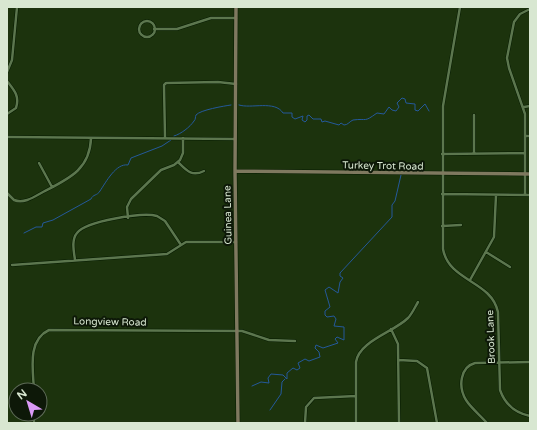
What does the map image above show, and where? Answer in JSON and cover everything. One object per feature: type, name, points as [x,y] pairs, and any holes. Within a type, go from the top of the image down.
[{"type":"street","points":[[7,72],[12,60],[17,7]]},
{"type":"street","name":"Guinea Lane","points":[[236,7],[235,171],[238,423]]},
{"type":"street","name":"Brook Lane","points":[[460,7],[443,106],[443,249],[447,261],[455,271],[489,293],[497,307],[500,388],[504,399],[515,411],[530,416]]},
{"type":"street","points":[[524,195],[524,107],[509,68],[507,52],[514,22],[520,14],[530,9]]},
{"type":"street","points":[[154,29],[177,29],[211,18],[236,18]]},
{"type":"street","points":[[147,22],[152,24],[154,29],[151,35],[146,37],[139,31],[141,24],[147,22]]},
{"type":"street","points":[[7,81],[16,92],[18,102],[16,108],[7,114]]},
{"type":"street","points":[[165,138],[164,85],[166,83],[218,82],[236,84]]},
{"type":"street","points":[[524,107],[530,106]]},
{"type":"street","points":[[474,115],[474,153]]},
{"type":"street","points":[[525,136],[530,136]]},
{"type":"street","points":[[7,137],[235,139]]},
{"type":"street","points":[[7,193],[11,199],[20,202],[75,175],[90,154],[91,138]]},
{"type":"street","points":[[128,218],[127,207],[131,199],[161,170],[178,162],[183,154],[183,138]]},
{"type":"street","points":[[442,154],[525,153]]},
{"type":"street","points":[[178,162],[192,174],[199,174],[204,171]]},
{"type":"street","points":[[39,163],[52,187]]},
{"type":"street","name":"Turkey Trot Road","points":[[235,171],[530,174]]},
{"type":"street","points":[[442,194],[530,195]]},
{"type":"street","points":[[470,280],[486,252],[495,232],[496,195]]},
{"type":"street","points":[[75,260],[73,242],[79,231],[108,220],[151,215],[159,216],[165,221],[181,245]]},
{"type":"street","points":[[442,226],[461,225]]},
{"type":"street","points":[[12,265],[167,254],[173,252],[181,245],[192,242],[236,242]]},
{"type":"street","points":[[486,252],[510,267]]},
{"type":"street","points":[[356,423],[356,362],[358,355],[365,347],[408,318],[418,302]]},
{"type":"street","points":[[391,329],[398,341],[399,423]]},
{"type":"street","name":"Longview Road","points":[[34,382],[36,343],[40,335],[49,330],[245,332],[269,340],[295,341]]},
{"type":"street","points":[[399,360],[416,360],[427,368],[437,423]]},
{"type":"street","points":[[487,423],[465,398],[462,376],[466,368],[472,364],[530,362]]},
{"type":"street","points":[[305,423],[306,408],[314,398],[356,396]]},
{"type":"waterway","points":[[239,105],[269,106],[279,109],[283,113],[292,113],[292,117],[295,119],[303,116],[302,120],[305,122],[307,120],[307,116],[309,115],[313,119],[321,119],[322,122],[325,121],[339,125],[341,123],[344,125],[348,124],[353,120],[367,119],[377,113],[384,114],[389,107],[396,111],[399,107],[397,103],[402,98],[405,99],[406,103],[415,104],[415,110],[418,111],[425,104],[429,111]]},
{"type":"waterway","points":[[174,136],[180,134],[188,128],[195,120],[198,113],[212,108],[231,105]]},
{"type":"waterway","points":[[24,233],[36,227],[42,227],[43,223],[53,220],[91,199],[99,193],[115,170],[124,165],[128,165],[131,158],[162,146],[171,140]]},
{"type":"waterway","points":[[252,386],[261,382],[269,383],[268,378],[271,374],[283,375],[287,379],[287,373],[293,368],[297,370],[300,368],[298,363],[305,359],[309,361],[320,357],[319,352],[315,348],[316,345],[323,348],[338,343],[335,339],[337,337],[344,340],[344,327],[334,326],[336,319],[334,316],[327,317],[325,315],[325,311],[330,307],[325,290],[329,287],[338,293],[340,282],[343,278],[340,276],[340,273],[392,217],[392,205],[395,201],[401,175]]},
{"type":"waterway","points":[[270,410],[281,394],[282,382],[285,379]]}]
